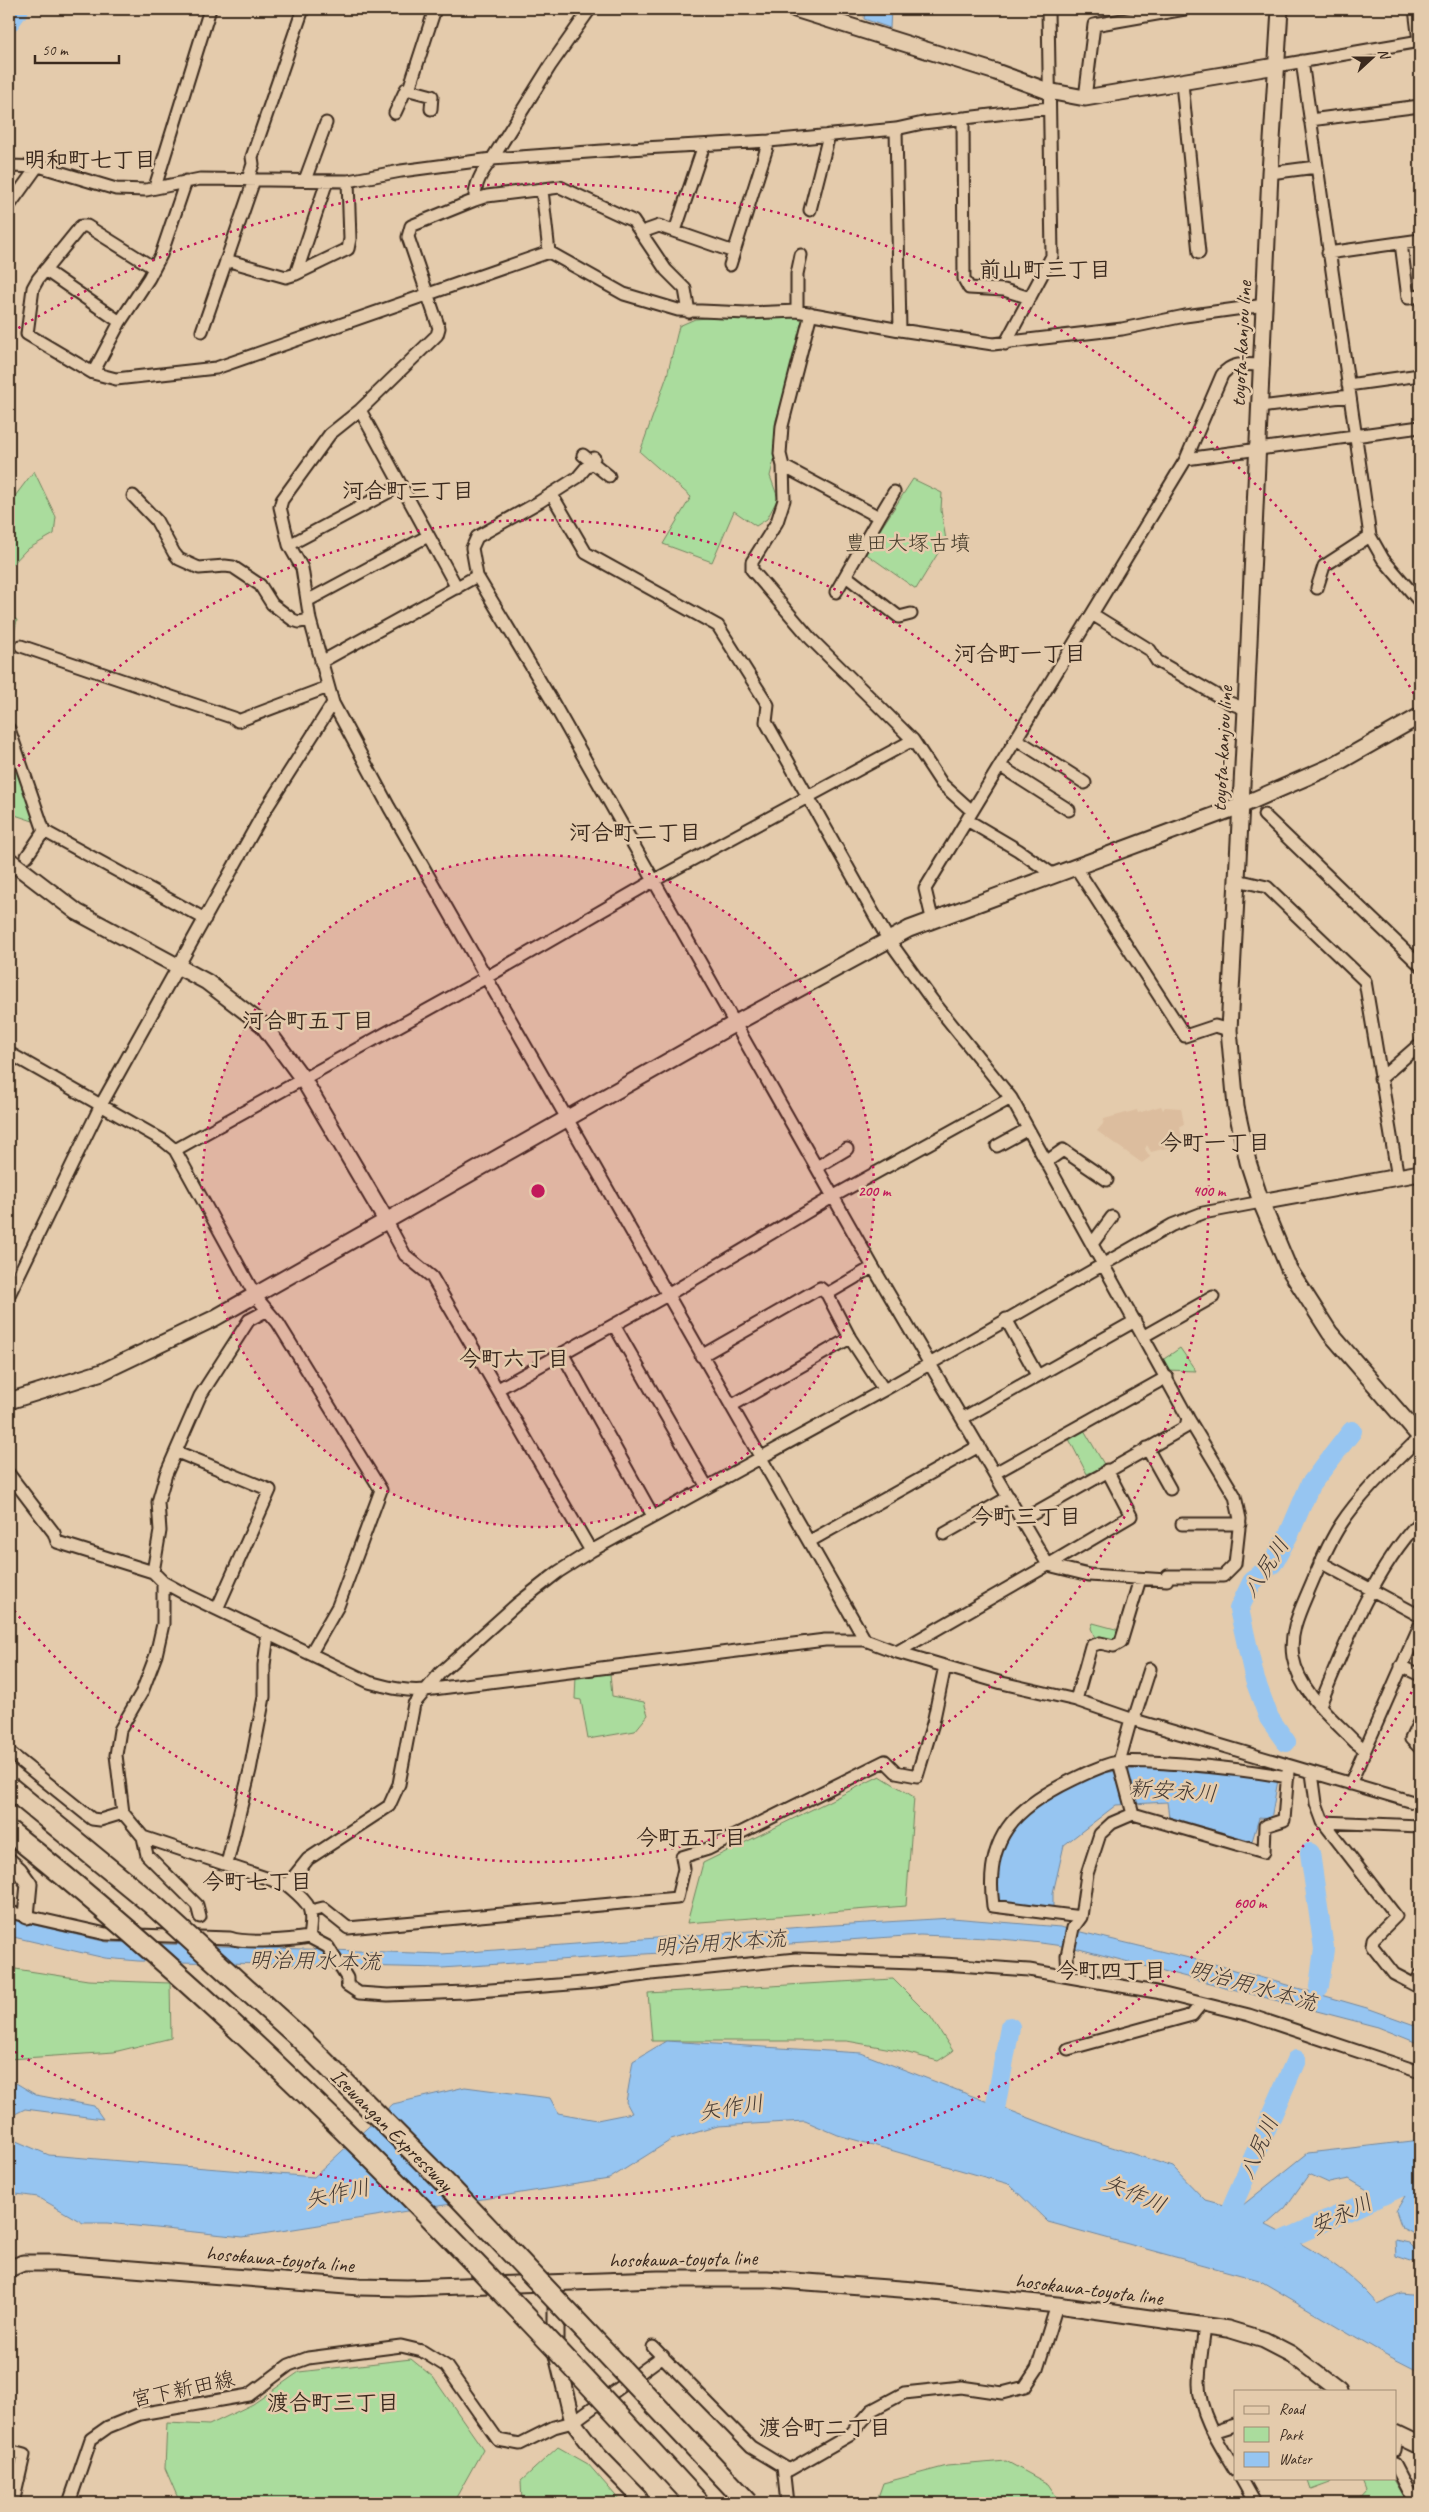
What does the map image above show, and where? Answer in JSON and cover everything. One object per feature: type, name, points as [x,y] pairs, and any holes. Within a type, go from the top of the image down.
[{"type":"highway","name":"Isewangan Expressway","points":[[9,1786],[153,1905],[300,2038],[460,2198],[748,2503]]},
{"type":"highway","name":"Isewangan Expressway","points":[[9,1832],[128,1931],[275,2062],[429,2216],[581,2375],[699,2503]]},
{"type":"street","points":[[155,187],[210,9]]},
{"type":"street","points":[[202,331],[251,179],[252,157],[303,9]]},
{"type":"street","points":[[409,89],[435,9]]},
{"type":"street","points":[[475,200],[474,190],[483,169],[492,159],[550,66],[590,9]]},
{"type":"street","points":[[795,9],[996,72],[1048,91],[1085,98],[1182,83],[1419,41],[1415,9]]},
{"type":"street","points":[[1005,344],[1052,256],[1048,9]]},
{"type":"street","points":[[1085,98],[1094,25],[1185,9]]},
{"type":"street","name":"toyota-kanjou line","points":[[1280,9],[1270,173],[1263,365],[1256,449],[1246,709],[1229,1030],[1236,1107],[1248,1162],[1261,1202],[1289,1269],[1319,1317],[1420,1437]]},
{"type":"street","points":[[1302,61],[1370,536],[1383,560],[1420,602]]},
{"type":"street","points":[[1182,83],[1198,253]]},
{"type":"street","points":[[395,113],[406,88],[432,96],[431,109]]},
{"type":"street","points":[[1310,120],[1420,106]]},
{"type":"street","points":[[9,166],[37,167],[116,189],[146,190],[200,179],[348,181],[401,171],[492,159],[769,141],[896,130],[924,123],[1049,108]]},
{"type":"street","points":[[963,118],[964,279],[969,288],[1004,290],[1030,298]]},
{"type":"street","points":[[305,180],[326,123]]},
{"type":"street","points":[[896,130],[900,330]]},
{"type":"street","points":[[810,210],[829,135]]},
{"type":"street","points":[[730,265],[769,141]]},
{"type":"street","points":[[675,231],[704,145]]},
{"type":"street","points":[[9,206],[37,167]]},
{"type":"street","points":[[1270,173],[1316,168]]},
{"type":"street","points":[[93,373],[120,322],[161,255],[186,181]]},
{"type":"street","points":[[296,274],[326,181]]},
{"type":"street","points":[[226,260],[286,278],[348,249],[350,239],[348,181]]},
{"type":"street","points":[[689,312],[685,289],[666,270],[633,221],[560,187],[487,196],[411,226],[408,237],[439,328],[438,335],[360,410],[330,434],[282,500],[280,507],[289,545],[302,568],[310,620],[333,703],[701,1356],[810,1541],[865,1640]]},
{"type":"street","points":[[542,190],[550,252]]},
{"type":"street","points":[[154,268],[87,226],[82,226],[45,270],[33,288],[27,334],[93,373],[116,378],[216,368],[550,252],[624,294],[689,312],[797,311],[900,330],[1005,344],[1122,329],[1185,316],[1265,305]]},
{"type":"street","points":[[642,232],[659,226],[734,252]]},
{"type":"street","points":[[1328,253],[1420,240]]},
{"type":"street","points":[[1401,243],[1408,298],[1420,296]]},
{"type":"street","points":[[797,311],[797,274],[801,255]]},
{"type":"street","points":[[45,270],[120,322]]},
{"type":"street","points":[[811,313],[782,426],[780,454],[783,466],[784,500],[777,522],[752,562],[752,570],[810,638],[913,740],[942,784],[970,816],[1052,874]]},
{"type":"street","points":[[932,918],[925,889],[1186,459],[1227,368],[1235,364],[1263,365]]},
{"type":"street","points":[[1260,408],[1420,375]]},
{"type":"street","points":[[360,410],[457,588]]},
{"type":"street","points":[[1186,459],[1420,428]]},
{"type":"street","points":[[552,495],[586,554],[718,626],[768,705],[766,722],[888,939],[932,1000],[952,1022],[1010,1098],[1136,1321],[1188,1418],[1235,1496],[1240,1524],[1235,1564],[1223,1576],[1168,1576],[1167,1580],[1140,1579],[1089,1575],[1048,1565],[963,1418],[928,1363],[872,1267],[834,1196],[734,1024],[509,626],[477,576],[472,548],[477,537],[552,495],[578,477],[589,458],[609,476]]},
{"type":"street","points":[[783,466],[879,517]]},
{"type":"street","points":[[289,545],[400,486]]},
{"type":"street","points":[[836,592],[894,492]]},
{"type":"street","points":[[133,496],[156,520],[174,553],[179,558],[200,568],[225,566],[233,568],[260,585],[272,604],[293,620],[300,622],[310,620]]},
{"type":"street","points":[[307,601],[428,536]]},
{"type":"street","points":[[1317,588],[1324,566],[1370,536]]},
{"type":"street","points":[[321,662],[477,576]]},
{"type":"street","points":[[846,576],[899,617],[911,614]]},
{"type":"street","points":[[1092,614],[1150,650],[1157,661],[1230,703],[1246,709]]},
{"type":"street","points":[[21,646],[234,718],[238,721],[328,687]]},
{"type":"street","points":[[9,1295],[101,1105],[264,812],[333,703]]},
{"type":"street","points":[[9,1401],[66,1385],[124,1363],[256,1297],[734,1024],[888,939],[932,918],[1240,806],[1330,767],[1420,716]]},
{"type":"street","points":[[9,729],[44,831],[205,919]]},
{"type":"street","points":[[1016,739],[1085,783]]},
{"type":"street","points":[[175,1150],[487,977],[654,881],[913,740]]},
{"type":"street","points":[[1000,766],[1069,810]]},
{"type":"street","points":[[1264,815],[1420,965]]},
{"type":"street","points":[[26,856],[44,831]]},
{"type":"street","points":[[9,860],[77,912],[207,982],[263,1025],[303,1079],[406,1255],[432,1277],[591,1551]]},
{"type":"street","points":[[1075,866],[1185,1036],[1215,1026],[1229,1030]]},
{"type":"street","points":[[1237,880],[1268,887],[1365,981],[1398,1178]]},
{"type":"street","points":[[1380,1079],[1420,1044]]},
{"type":"street","points":[[9,1053],[164,1141],[175,1150],[256,1297],[278,1323],[381,1490],[338,1606],[311,1653]]},
{"type":"street","points":[[498,1389],[614,1325],[834,1196],[1010,1098]]},
{"type":"street","points":[[997,1146],[1028,1129]]},
{"type":"street","points":[[817,1166],[847,1149]]},
{"type":"street","points":[[1046,1162],[1064,1150],[1107,1180]]},
{"type":"street","points":[[287,1886],[308,1858],[389,1806],[400,1784],[414,1704],[440,1673],[517,1604],[558,1572],[591,1551],[884,1390],[928,1363],[1172,1225],[1203,1213],[1420,1173]]},
{"type":"street","points":[[1092,1244],[1112,1217]]},
{"type":"street","points":[[827,1294],[872,1267]]},
{"type":"street","points":[[701,1356],[820,1288],[827,1294],[850,1338],[884,1390]]},
{"type":"street","points":[[1144,1336],[1213,1297]]},
{"type":"street","points":[[153,1572],[160,1531],[158,1502],[166,1474],[200,1396],[249,1320],[266,1311]]},
{"type":"street","points":[[1006,1319],[1038,1375]]},
{"type":"street","points":[[963,1418],[1136,1321]]},
{"type":"street","points":[[614,1325],[707,1487]]},
{"type":"street","points":[[731,1406],[850,1338]]},
{"type":"street","points":[[562,1353],[653,1516]]},
{"type":"street","points":[[995,1473],[1167,1377]]},
{"type":"street","points":[[1022,1520],[1107,1470],[1186,1427],[1188,1418]]},
{"type":"street","points":[[1363,1748],[1320,1706],[1307,1690],[1300,1678],[1293,1658],[1292,1639],[1296,1620],[1320,1562],[1351,1510],[1420,1437]]},
{"type":"street","points":[[810,1541],[979,1446]]},
{"type":"street","points":[[1147,1448],[1170,1489]]},
{"type":"street","points":[[177,1452],[270,1490],[217,1609]]},
{"type":"street","points":[[897,1652],[1130,1516],[1107,1470]]},
{"type":"street","points":[[9,1474],[26,1500],[54,1533],[58,1542],[153,1572],[163,1582],[369,1682],[409,1692],[825,1640],[865,1640],[897,1652],[1002,1683],[1076,1700],[1288,1771]]},
{"type":"street","points":[[944,1534],[1009,1498]]},
{"type":"street","points":[[1320,1706],[1371,1591],[1390,1557],[1420,1521]]},
{"type":"street","points":[[1182,1524],[1240,1524]]},
{"type":"street","points":[[1320,1562],[1420,1616]]},
{"type":"street","points":[[1076,1700],[1091,1646],[1100,1643],[1114,1646],[1122,1642],[1140,1579]]},
{"type":"street","points":[[163,1582],[163,1624],[156,1655],[142,1692],[120,1730],[116,1754],[123,1813],[143,1837],[147,1855],[197,1905],[200,1917]]},
{"type":"street","points":[[1350,1784],[1363,1748],[1378,1720],[1400,1666],[1420,1625]]},
{"type":"street","points":[[227,1864],[250,1770],[264,1697],[264,1665],[267,1642],[265,1632]]},
{"type":"street","points":[[311,1911],[322,1908],[348,1928],[677,1898],[684,1869],[682,1857],[708,1849],[885,1761],[896,1772],[917,1776],[933,1723],[945,1666]]},
{"type":"street","points":[[1400,1666],[1420,1674]]},
{"type":"street","points":[[1133,1814],[1119,1762],[1150,1669]]},
{"type":"street","points":[[1420,1720],[1412,1739],[1420,1748]]},
{"type":"street","points":[[9,1752],[92,1819],[100,1820],[123,1813]]},
{"type":"street","points":[[1081,1917],[993,1906],[990,1884],[995,1849],[1011,1822],[1041,1796],[1105,1765],[1119,1762],[1169,1763],[1245,1770],[1312,1773],[1420,1804]]},
{"type":"street","points":[[1068,1975],[1067,1956],[1073,1928],[1081,1917],[1087,1874],[1100,1834],[1112,1822],[1133,1814],[1264,1852],[1264,1826],[1284,1820],[1288,1771]]},
{"type":"street","points":[[1312,1773],[1316,1803],[1323,1822],[1396,1916],[1373,1939],[1372,1946],[1394,1974],[1419,1982]]},
{"type":"street","points":[[1323,1822],[1420,1826]]},
{"type":"street","points":[[143,1837],[287,1886],[304,1900],[311,1911],[309,1937]]},
{"type":"street","points":[[9,1861],[19,1870],[29,1884],[26,1916]]},
{"type":"street","points":[[9,1912],[106,1934],[230,1938],[240,1942],[291,1940],[309,1937],[328,1947],[347,1978],[348,1985],[359,1993],[388,1995],[596,1982],[651,1974],[796,1959],[944,1964],[1068,1975],[1156,1992],[1282,2025],[1420,2072]]},
{"type":"street","points":[[1068,2049],[1192,2016],[1201,2004]]},
{"type":"street","name":"hosokawa-toyota line","points":[[9,2268],[23,2264],[57,2263],[359,2287],[407,2288],[556,2282],[767,2279],[914,2290],[1058,2305],[1228,2329],[1264,2340],[1291,2354],[1329,2388]]},
{"type":"street","points":[[556,2282],[556,2351],[573,2422],[592,2447],[632,2490],[641,2503]]},
{"type":"street","points":[[654,2347],[751,2447],[790,2470],[850,2435],[872,2410],[904,2393],[961,2387],[1002,2393],[1025,2387],[1037,2370],[1058,2305]]},
{"type":"street","points":[[1206,2325],[1199,2384],[1203,2407],[1213,2432],[1234,2468]]},
{"type":"street","name":"宮下新田線","points":[[69,2503],[91,2438],[108,2428],[140,2414],[249,2395],[289,2365],[308,2358],[401,2346],[422,2351],[446,2366],[498,2440],[520,2444],[554,2427],[573,2422],[663,2356]]},
{"type":"street","points":[[1213,2432],[1234,2426]]},
{"type":"street","points":[[1396,2440],[1420,2446]]},
{"type":"street","points":[[9,2451],[24,2455],[13,2503]]},
{"type":"street","points":[[1396,2466],[1409,2491],[1419,2503]]},
{"type":"street","points":[[783,2467],[787,2503]]},
{"type":"street","points":[[1242,2480],[1255,2503]]},
{"type":"shaded area","points":[[1161,1106],[1163,1110],[1165,1107],[1181,1108],[1184,1124],[1180,1126],[1182,1144],[1151,1152],[1147,1145],[1145,1149],[1150,1157],[1142,1163],[1097,1131],[1103,1124],[1104,1119],[1137,1110],[1138,1113]]},
{"type":"green space","points":[[797,311],[805,320],[793,370],[776,420],[775,456],[770,476],[778,498],[767,519],[756,526],[734,511],[712,562],[663,544],[691,497],[640,452],[667,376],[679,326],[695,319]]},
{"type":"green space","points":[[34,471],[56,517],[54,534],[26,550],[9,568],[9,504]]},
{"type":"green space","name":"豊田大塚古墳","points":[[913,479],[942,493],[941,510],[946,540],[916,589],[865,553]]},
{"type":"green space","points":[[9,616],[17,620],[9,655]]},
{"type":"green space","points":[[9,750],[11,756],[36,822],[9,813]]},
{"type":"green space","points":[[1180,1348],[1196,1371],[1167,1370],[1161,1361]]},
{"type":"green space","points":[[1084,1430],[1105,1466],[1087,1474],[1069,1439]]},
{"type":"green space","points":[[1093,1623],[1119,1630],[1117,1638],[1113,1640],[1100,1636],[1095,1638],[1091,1628]]},
{"type":"green space","points":[[610,1673],[612,1696],[644,1702],[648,1715],[635,1731],[588,1739],[581,1700],[575,1699],[576,1676]]},
{"type":"green space","points":[[880,1776],[914,1797],[906,1906],[687,1923],[703,1863]]},
{"type":"green space","points":[[9,1968],[88,1980],[170,1983],[171,2038],[114,2052],[9,2059]]},
{"type":"green space","points":[[893,1979],[930,2016],[953,2051],[938,2061],[897,2050],[847,2041],[652,2041],[648,1993]]},
{"type":"green space","points":[[411,2359],[433,2377],[483,2449],[453,2503],[180,2503],[165,2468],[167,2423],[209,2425],[253,2404],[299,2372]]},
{"type":"green space","points":[[558,2447],[588,2464],[622,2503],[522,2503],[521,2481]]},
{"type":"green space","points":[[1006,2461],[1048,2484],[1061,2503],[876,2503],[883,2483],[947,2466]]},
{"type":"green space","points":[[1308,2480],[1331,2480],[1330,2483],[1311,2490]]},
{"type":"green space","points":[[1362,2480],[1394,2480],[1408,2503],[1358,2503],[1357,2501],[1366,2491]]},
{"type":"water","points":[[865,9],[891,9],[890,28],[864,19]]},
{"type":"water","points":[[1146,1768],[1185,1770],[1278,1780],[1271,1819],[1259,1818],[1252,1841],[1169,1817],[1167,1802],[1116,1805],[1064,1845],[1053,1893],[1053,1909],[997,1900],[999,1856],[1017,1825],[1050,1793],[1101,1773]]},
{"type":"water","name":"明治用水本流","points":[[952,1918],[1060,1927],[1214,1964],[1367,2008],[1420,2027],[1420,2044],[1378,2027],[1079,1949],[1000,1939],[920,1935],[442,1968],[138,1961],[105,1958],[9,1936],[9,1919],[107,1942],[442,1954],[817,1926]]},
{"type":"water","name":"矢作川","points":[[666,2041],[861,2053],[1063,2131],[1173,2167],[1205,2200],[1238,2209],[1308,2153],[1420,2140],[1420,2237],[1402,2228],[1396,2211],[1405,2196],[1374,2194],[1349,2179],[1329,2183],[1309,2174],[1285,2208],[1266,2225],[1326,2259],[1353,2279],[1377,2304],[1401,2293],[1419,2295],[1420,2293],[1420,2372],[1383,2353],[1259,2280],[1048,2222],[1009,2184],[838,2135],[805,2121],[718,2126],[671,2140],[609,2179],[243,2237],[107,2223],[83,2223],[38,2197],[9,2193],[9,2138],[49,2155],[314,2177],[393,2104],[465,2087],[550,2098],[558,2113],[597,2120],[632,2113],[626,2102],[633,2061]]},
{"type":"water","points":[[16,2083],[36,2095],[94,2106],[103,2119],[25,2109],[9,2117],[9,2086]]},
{"type":"water","points":[[1395,2240],[1409,2243],[1420,2254],[1420,2264],[1396,2256]]},
{"type":"waterway","points":[[9,23],[19,9]]},
{"type":"waterway","name":"八尻川","points":[[1286,1742],[1269,1718],[1255,1680],[1239,1609],[1252,1582],[1273,1563],[1290,1532],[1310,1485],[1352,1431]]},
{"type":"waterway","name":"八尻川","points":[[1310,1853],[1324,1949],[1319,1987]]},
{"type":"waterway","name":"新安永川","points":[[991,2131],[1010,2027]]},
{"type":"waterway","name":"八尻川","points":[[1221,2232],[1296,2060]]},
{"type":"waterway","name":"安永川","points":[[1265,2249],[1420,2178]]},
{"type":"district","name":"明和町七丁目","points":[[90,159]]},
{"type":"district","name":"前山町三丁目","points":[[1045,269]]},
{"type":"district","name":"河合町三丁目","points":[[408,490]]},
{"type":"district","name":"河合町一丁目","points":[[1020,653]]},
{"type":"district","name":"河合町二丁目","points":[[635,832]]},
{"type":"district","name":"河合町五丁目","points":[[308,1020]]},
{"type":"district","name":"今町一丁目","points":[[1215,1142]]},
{"type":"district","name":"今町六丁目","points":[[514,1358]]},
{"type":"district","name":"今町三丁目","points":[[1026,1516]]},
{"type":"district","name":"今町五丁目","points":[[691,1837]]},
{"type":"district","name":"今町七丁目","points":[[257,1881]]},
{"type":"district","name":"今町四丁目","points":[[1111,1970]]},
{"type":"district","name":"渡合町三丁目","points":[[333,2402]]},
{"type":"district","name":"渡合町二丁目","points":[[825,2427]]}]
